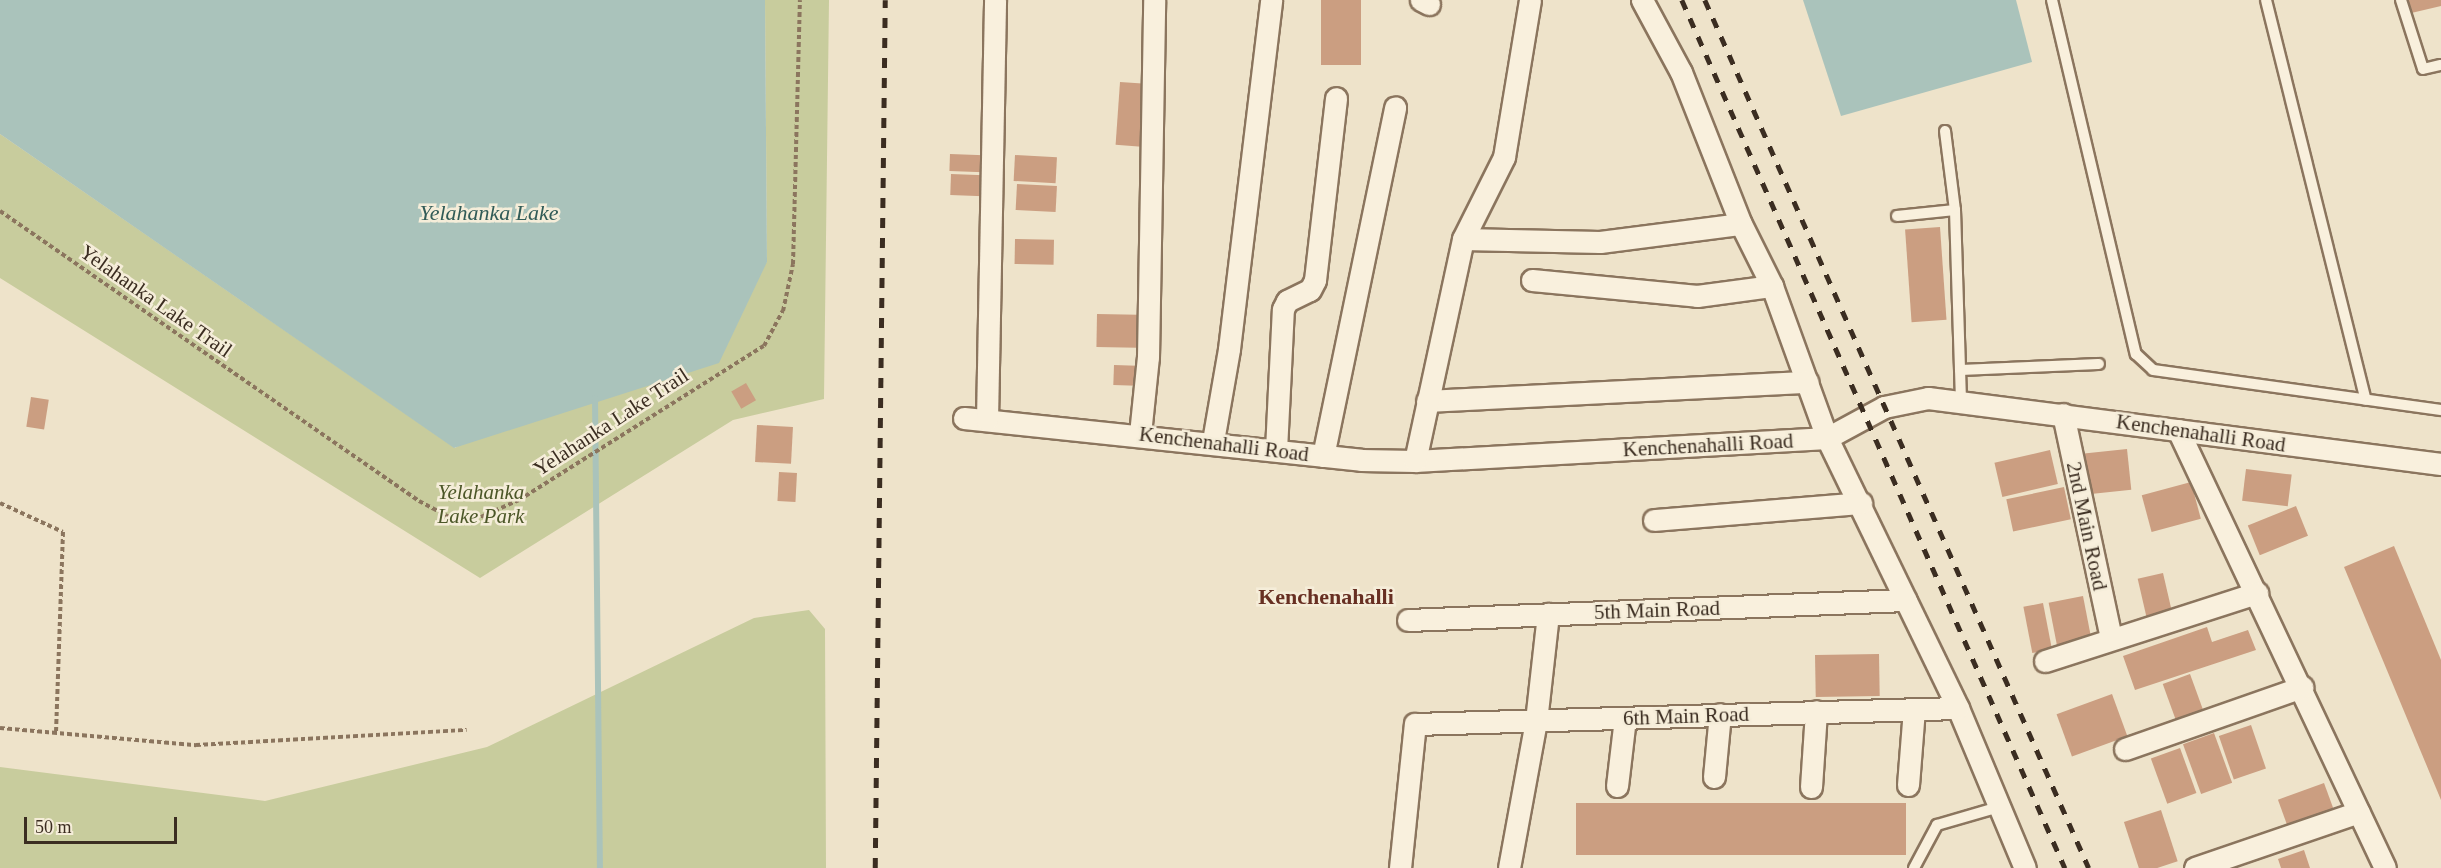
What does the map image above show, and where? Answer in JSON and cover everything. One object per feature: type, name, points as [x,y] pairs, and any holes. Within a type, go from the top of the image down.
[{"type":"street","points":[[987,420],[995,0]]},
{"type":"street","points":[[1140,434],[1148,357],[1154,0]]},
{"type":"street","points":[[1213,441],[1229,350],[1271,0]]},
{"type":"street","points":[[1415,461],[1463,239],[1504,157],[1530,0]]},
{"type":"street","points":[[1642,0],[1681,72],[1741,224],[1772,286],[1827,438],[1861,503],[1958,708],[2025,868]]},
{"type":"street","points":[[1276,450],[1283,309],[1287,301],[1310,290],[1315,280],[1336,98]]},
{"type":"street","points":[[1323,456],[1395,107]]},
{"type":"street","points":[[1463,239],[1600,242],[1741,224]]},
{"type":"street","points":[[1532,280],[1697,296],[1772,286]]},
{"type":"street","points":[[1427,401],[1808,382]]},
{"type":"street","name":"Kenchenahalli Road","points":[[964,418],[1213,441],[1323,456],[1415,461],[1827,438],[1884,407],[1928,398],[1961,400],[2441,464]]},
{"type":"street","name":"2nd Main Road","points":[[2063,414],[2111,637]]},
{"type":"street","points":[[2178,430],[2302,687],[2385,868]]},
{"type":"street","points":[[1654,520],[1861,503]]},
{"type":"street","points":[[2045,661],[2111,637],[2257,593]]},
{"type":"street","name":"5th Main Road","points":[[1408,620],[1906,600]]},
{"type":"street","points":[[1509,868],[1536,721],[1548,614]]},
{"type":"street","points":[[2125,749],[2302,687]]},
{"type":"street","name":"6th Main Road","points":[[1400,868],[1415,724],[1958,708]]},
{"type":"street","points":[[1908,785],[1914,709]]},
{"type":"street","points":[[1811,787],[1816,711]]},
{"type":"street","points":[[1714,777],[1719,714]]},
{"type":"street","points":[[1617,786],[1625,718]]},
{"type":"street","points":[[2195,868],[2359,812]]},
{"type":"lane","points":[[2052,0],[2136,354],[2153,370],[2441,410]]},
{"type":"lane","points":[[2266,0],[2366,400]]},
{"type":"lane","points":[[2401,0],[2423,69],[2441,65]]},
{"type":"lane","points":[[1945,130],[1954,210],[1961,400]]},
{"type":"lane","points":[[1897,216],[1954,210]]},
{"type":"lane","points":[[1960,370],[2099,364]]},
{"type":"lane","points":[[1914,868],[1937,825],[1999,807]]},
{"type":"path","name":"Yelahanka Lake Trail","points":[[0,211],[419,501],[449,517],[474,520],[519,500],[764,346],[783,311],[792,264],[800,0]]},
{"type":"path","points":[[0,503],[63,532],[56,733]]},
{"type":"path","points":[[0,728],[196,745],[467,730]]},
{"type":"green space","name":"Yelahanka Lake Park","points":[[765,0],[829,0],[824,399],[733,420],[480,578],[0,278],[0,134],[455,448],[767,262]]},
{"type":"green space","points":[[809,610],[825,629],[826,868],[0,868],[0,767],[265,801],[487,747],[754,618]]},
{"type":"water","name":"Yelahanka Lake","points":[[0,0],[765,0],[767,262],[719,363],[454,448],[0,134]]},
{"type":"water","points":[[1803,0],[2016,0],[2032,62],[1841,116]]},
{"type":"building","points":[[1321,0],[1361,0],[1361,65],[1321,65]]},
{"type":"building","points":[[2404,0],[2441,0],[2441,6],[2407,14]]},
{"type":"building","points":[[1120,82],[1146,84],[1142,147],[1116,145]]},
{"type":"building","points":[[950,154],[984,155],[983,172],[949,171]]},
{"type":"building","points":[[1015,155],[1057,157],[1056,183],[1014,181]]},
{"type":"building","points":[[951,174],[984,175],[983,196],[950,195]]},
{"type":"building","points":[[1017,184],[1057,186],[1056,212],[1016,210]]},
{"type":"building","points":[[1940,227],[1946,320],[1912,322],[1905,229]]},
{"type":"building","points":[[1015,239],[1054,240],[1054,265],[1015,264]]},
{"type":"building","points":[[1097,314],[1138,315],[1137,348],[1096,347]]},
{"type":"building","points":[[1114,365],[1137,366],[1136,386],[1113,385]]},
{"type":"building","points":[[746,383],[756,400],[741,409],[731,392]]},
{"type":"building","points":[[31,397],[49,400],[44,429],[26,427]]},
{"type":"building","points":[[757,425],[793,427],[791,464],[755,462]]},
{"type":"building","points":[[2127,449],[2131,490],[2089,494],[2084,453]]},
{"type":"building","points":[[2050,450],[2058,484],[2002,497],[1994,463]]},
{"type":"building","points":[[2246,469],[2292,475],[2288,506],[2242,501]]},
{"type":"building","points":[[779,472],[797,473],[795,502],[777,501]]},
{"type":"building","points":[[2191,482],[2201,519],[2152,532],[2142,495]]},
{"type":"building","points":[[2064,487],[2071,519],[2013,532],[2006,499]]},
{"type":"building","points":[[2296,506],[2308,536],[2260,555],[2248,525]]},
{"type":"building","points":[[2394,546],[2441,660],[2441,800],[2344,567]]},
{"type":"building","points":[[2163,573],[2172,611],[2146,617],[2138,579]]},
{"type":"building","points":[[2083,596],[2091,639],[2057,646],[2049,603]]},
{"type":"building","points":[[2043,603],[2052,649],[2032,653],[2023,607]]},
{"type":"building","points":[[2207,627],[2212,642],[2248,630],[2256,650],[2135,690],[2123,656]]},
{"type":"building","points":[[1879,654],[1880,696],[1816,697],[1815,655]]},
{"type":"building","points":[[2190,674],[2203,710],[2176,720],[2163,684]]},
{"type":"building","points":[[2112,694],[2127,736],[2072,756],[2057,714]]},
{"type":"building","points":[[2251,725],[2266,768],[2234,780],[2219,736]]},
{"type":"building","points":[[2214,733],[2232,783],[2201,794],[2183,744]]},
{"type":"building","points":[[2180,748],[2196,793],[2167,804],[2151,759]]},
{"type":"building","points":[[2324,783],[2333,808],[2287,825],[2278,800]]},
{"type":"building","points":[[1576,803],[1906,803],[1906,855],[1576,855]]},
{"type":"building","points":[[2161,810],[2178,861],[2157,868],[2139,868],[2124,822]]},
{"type":"building","points":[[2304,850],[2310,868],[2281,868],[2278,859]]},
{"type":"waterway","points":[[595,398],[600,868]]},
{"type":"railway","points":[[875,868],[885,0]]},
{"type":"railway","points":[[1682,0],[2065,868]]},
{"type":"railway","points":[[1705,0],[2089,868]]},
{"type":"district","name":"Kenchenahalli","points":[[1326,597]]}]
